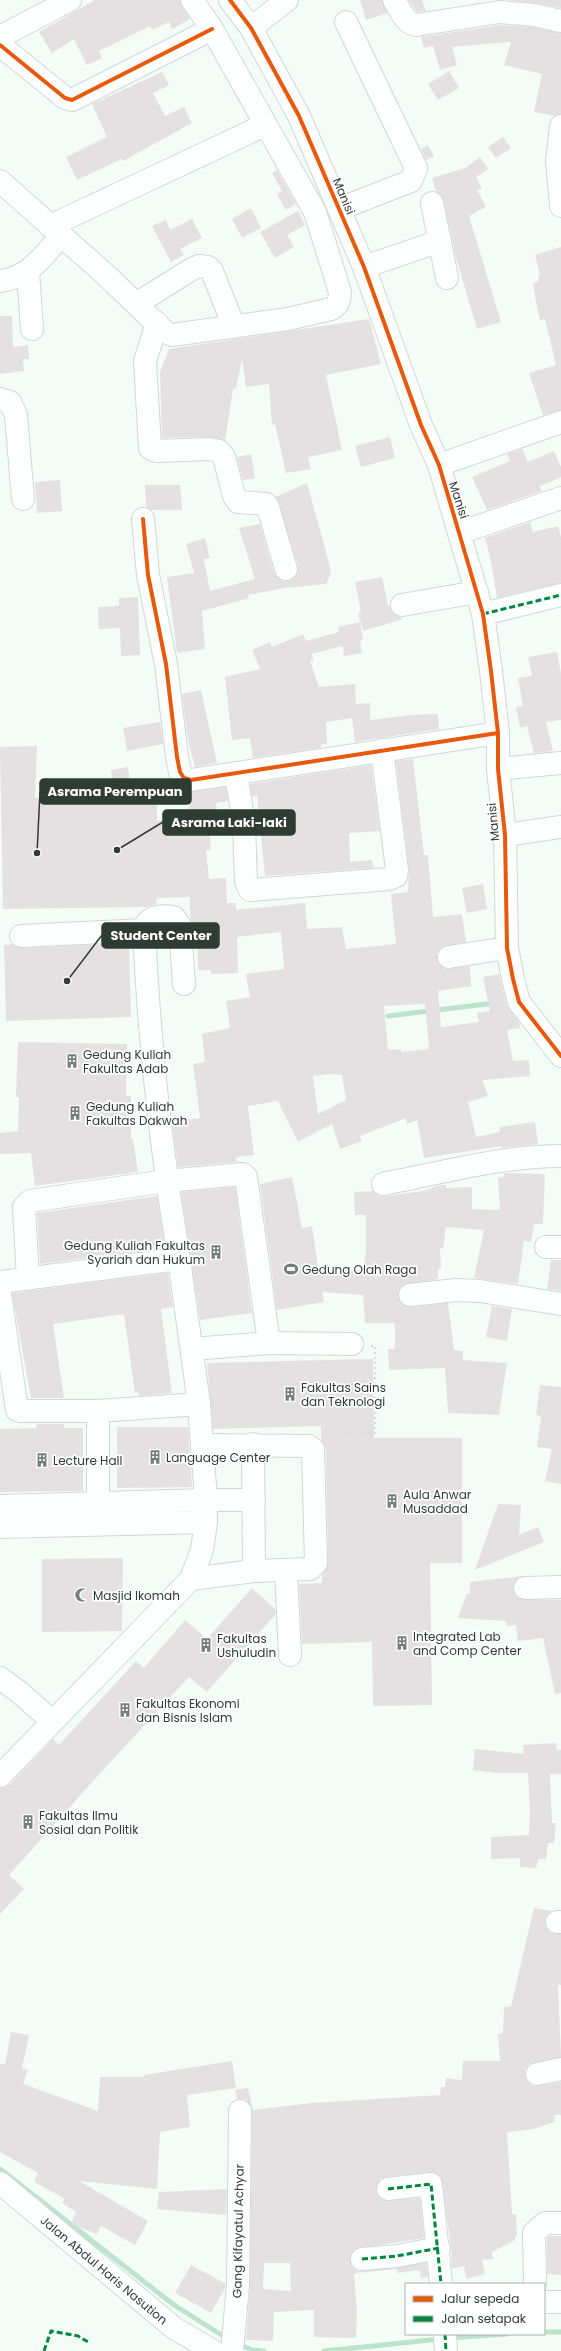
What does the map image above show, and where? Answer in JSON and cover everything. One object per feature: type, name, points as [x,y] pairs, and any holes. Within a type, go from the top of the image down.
[{"type":"main road","points":[[0,37],[70,0]]},
{"type":"main road","points":[[0,181],[157,323],[165,332],[172,335],[288,319],[331,309],[338,303],[340,297],[315,212],[212,29],[192,0]]},
{"type":"main road","name":"Manisi","points":[[230,0],[251,28],[299,116],[364,267],[408,388],[439,465],[482,614],[498,733],[498,769],[505,835],[507,948],[519,1002],[552,1030],[561,1056]]},
{"type":"main road","points":[[251,28],[287,0]]},
{"type":"main road","points":[[394,0],[406,20],[410,24],[416,25],[500,12],[534,15],[561,21]]},
{"type":"main road","points":[[339,209],[411,180],[416,168],[346,22]]},
{"type":"main road","points":[[0,45],[65,98],[72,100],[212,29]]},
{"type":"main road","points":[[0,281],[10,280],[28,272],[55,231],[265,125]]},
{"type":"main road","points":[[561,126],[557,161],[561,206]]},
{"type":"main road","points":[[432,203],[447,278]]},
{"type":"main road","points":[[364,267],[440,241]]},
{"type":"main road","points":[[136,304],[192,269],[199,266],[208,267],[212,271],[234,327]]},
{"type":"main road","points":[[28,272],[32,329]]},
{"type":"main road","points":[[157,323],[146,361],[150,448],[156,451],[210,449],[219,451],[224,456],[234,496],[238,502],[266,504],[268,507],[286,570]]},
{"type":"main road","points":[[0,399],[10,402],[16,415],[23,499]]},
{"type":"main road","points":[[439,465],[561,422]]},
{"type":"main road","points":[[459,533],[561,498]]},
{"type":"main road","points":[[143,519],[148,575],[166,664],[180,772],[184,778],[191,780],[498,733]]},
{"type":"main road","points":[[402,605],[476,592]]},
{"type":"main road","points":[[482,614],[561,595]]},
{"type":"main road","points":[[236,773],[244,824],[246,882],[250,890],[389,879],[396,876],[397,870],[382,750]]},
{"type":"main road","points":[[498,769],[561,763]]},
{"type":"main road","points":[[505,835],[561,827]]},
{"type":"main road","points":[[0,1776],[191,1579],[202,1550],[206,1522],[206,1500],[199,1404],[179,1259],[166,1181],[148,1018],[144,930],[146,922],[153,917],[164,915],[174,917],[180,926],[184,984]]},
{"type":"main road","points":[[21,936],[144,930]]},
{"type":"main road","points":[[449,957],[507,948]]},
{"type":"main road","points":[[383,1184],[481,1165],[543,1156],[561,1156]]},
{"type":"main road","points":[[28,1279],[24,1207],[27,1202],[166,1181],[238,1174],[246,1177],[269,1343]]},
{"type":"main road","points":[[0,1282],[179,1259]]},
{"type":"main road","points":[[410,1295],[456,1290],[480,1291],[561,1304]]},
{"type":"main road","points":[[0,1294],[17,1410],[98,1411],[199,1404]]},
{"type":"main road","points":[[192,1349],[269,1343],[352,1344]]},
{"type":"main road","points":[[98,1411],[98,1504]]},
{"type":"main road","points":[[253,1444],[254,1571]]},
{"type":"main road","points":[[191,1579],[254,1571],[310,1569],[316,1563],[314,1452],[309,1446],[253,1444],[203,1445]]},
{"type":"main road","points":[[0,1506],[254,1500]]},
{"type":"main road","points":[[0,1527],[206,1522]]},
{"type":"main road","points":[[286,1571],[290,1655]]},
{"type":"main road","points":[[525,1588],[561,1587]]},
{"type":"main road","points":[[0,1678],[19,1692],[52,1721]]},
{"type":"main road","points":[[537,2074],[561,2069]]},
{"type":"main road","name":"Gang Kifayatul Achyar","points":[[232,2351],[238,2286],[240,2112]]},
{"type":"main road","points":[[388,2189],[431,2184],[441,2283]]},
{"type":"main road","name":"Jalan Abdul Haris Nasution","points":[[1,2186],[174,2328],[214,2351]]},
{"type":"main road","points":[[535,2283],[534,2233],[545,2223],[561,2223]]},
{"type":"main road","points":[[362,2259],[438,2248]]},
{"type":"main road","points":[[545,2302],[561,2302]]},
{"type":"main road","points":[[445,2335],[446,2351]]},
{"type":"path","points":[[309,1446],[317,1434],[375,1434],[375,1346],[352,1344]]},
{"type":"building","points":[[95,0],[180,0],[190,19],[172,29],[169,22],[152,30],[150,26],[99,51],[102,58],[87,65],[74,39],[52,53],[39,32]]},
{"type":"building","points":[[360,0],[382,0],[387,13],[366,20]]},
{"type":"building","points":[[408,0],[422,0],[426,11],[417,12]]},
{"type":"building","points":[[506,0],[561,0],[561,8],[535,3]]},
{"type":"building","points":[[500,25],[532,27],[561,33],[561,114],[555,116],[534,112],[542,74],[504,65],[511,42],[452,47],[457,65],[440,70],[433,46],[424,48],[421,37]]},
{"type":"building","points":[[449,71],[459,88],[438,100],[428,84]]},
{"type":"building","points":[[162,72],[169,85],[153,93],[165,116],[184,107],[192,123],[123,161],[122,159],[77,180],[66,157],[107,137],[92,104]]},
{"type":"building","points":[[503,137],[511,148],[496,158],[488,147]]},
{"type":"building","points":[[428,145],[434,156],[426,160],[421,149]]},
{"type":"building","points":[[480,157],[488,169],[476,177],[482,188],[477,190],[486,207],[469,216],[501,322],[477,329],[455,254],[444,201],[436,191],[432,178],[465,168]]},
{"type":"building","points":[[277,170],[296,204],[286,210],[277,194],[282,191],[272,173]]},
{"type":"building","points":[[251,208],[261,228],[242,238],[232,219]]},
{"type":"building","points":[[298,211],[305,225],[287,235],[294,247],[275,258],[260,232]]},
{"type":"building","points":[[192,219],[202,238],[180,249],[184,255],[171,262],[152,226],[166,220],[170,230]]},
{"type":"building","points":[[561,247],[561,410],[543,415],[529,373],[556,365],[545,319],[540,320],[536,302],[533,283],[539,281],[538,275],[540,275],[535,255]]},
{"type":"building","points":[[0,316],[12,316],[13,347],[28,345],[29,359],[23,359],[24,371],[0,374]]},
{"type":"building","points":[[369,319],[381,364],[326,375],[342,450],[308,457],[311,469],[286,473],[275,424],[272,425],[269,384],[246,387],[242,359],[236,388],[233,389],[225,441],[210,437],[162,438],[160,372],[169,349]]},
{"type":"building","points":[[390,437],[395,458],[361,467],[355,446]]},
{"type":"building","points":[[522,449],[528,462],[554,451],[561,467],[561,477],[539,487],[542,491],[487,510],[472,477],[510,461],[507,454]]},
{"type":"building","points":[[251,454],[255,478],[243,480],[237,457]]},
{"type":"building","points":[[60,480],[62,511],[37,513],[35,482]]},
{"type":"building","points":[[307,483],[331,574],[326,584],[285,588],[248,595],[249,598],[202,611],[205,649],[177,653],[167,577],[194,573],[186,544],[205,538],[210,558],[204,559],[210,591],[255,579],[239,528],[260,524],[274,573],[283,581],[290,581],[298,572],[298,566],[276,497]]},
{"type":"building","points":[[145,485],[180,485],[182,510],[151,510],[146,507]]},
{"type":"building","points":[[530,522],[533,532],[558,526],[561,537],[561,583],[497,598],[491,561],[485,538]]},
{"type":"building","points":[[382,577],[388,606],[390,606],[393,613],[403,619],[363,631],[358,613],[361,612],[355,582]]},
{"type":"building","points":[[138,597],[140,655],[121,656],[120,628],[99,629],[98,607],[119,606],[119,598]]},
{"type":"building","points":[[360,622],[363,640],[360,641],[362,653],[344,656],[343,646],[311,654],[314,660],[310,661],[319,687],[355,684],[356,704],[370,703],[370,720],[410,715],[438,714],[439,729],[355,742],[352,718],[326,722],[327,744],[322,744],[320,748],[253,758],[250,738],[232,740],[225,677],[260,669],[252,650],[270,642],[272,647],[303,634],[306,641],[339,632],[338,627]]},
{"type":"building","points":[[557,652],[561,674],[561,720],[546,722],[553,751],[534,753],[527,726],[520,728],[516,707],[523,706],[518,678],[532,676],[528,657]]},
{"type":"building","points":[[201,690],[217,763],[195,767],[188,740],[182,694]]},
{"type":"building","points":[[160,722],[163,744],[127,751],[123,728]]},
{"type":"building","points":[[37,746],[35,798],[78,797],[78,794],[114,794],[111,770],[128,767],[132,794],[157,794],[157,821],[190,817],[186,791],[226,787],[228,801],[216,803],[220,827],[209,829],[211,850],[206,850],[209,879],[226,878],[227,903],[236,903],[236,910],[305,903],[307,929],[342,927],[346,949],[396,944],[391,894],[408,892],[409,869],[396,761],[413,759],[424,855],[428,855],[433,917],[462,914],[466,942],[442,947],[437,953],[437,959],[440,965],[445,969],[470,966],[471,986],[438,991],[441,1027],[479,1022],[477,1013],[490,1011],[483,977],[499,974],[507,1005],[519,1022],[520,1028],[507,1030],[513,1061],[529,1060],[530,1076],[482,1080],[488,1096],[468,1102],[476,1137],[500,1132],[499,1127],[535,1122],[538,1144],[502,1148],[502,1146],[424,1158],[417,1120],[407,1124],[406,1118],[360,1136],[362,1141],[340,1149],[332,1124],[298,1142],[278,1101],[248,1106],[254,1155],[236,1157],[237,1162],[178,1167],[172,1122],[200,1118],[193,1064],[205,1062],[202,1034],[230,1028],[226,1001],[250,997],[246,974],[284,969],[281,932],[237,937],[238,973],[211,974],[211,970],[198,970],[197,925],[192,925],[190,919],[190,897],[157,898],[156,904],[148,907],[3,909],[0,747]],"holes":[[[425,1004],[429,1049],[401,1052],[401,1049],[388,1050],[384,1006]],[[330,1074],[342,1075],[346,1100],[318,1114],[313,1076]]]},
{"type":"building","points":[[371,765],[380,831],[349,833],[350,862],[372,860],[373,868],[265,876],[257,796],[252,797],[250,784]]},
{"type":"building","points":[[483,884],[487,909],[467,913],[462,888]]},
{"type":"building","points":[[129,943],[131,1017],[6,1021],[4,945],[12,944],[22,948]]},
{"type":"building","points":[[18,1042],[127,1044],[126,1096],[131,1096],[131,1139],[133,1139],[138,1172],[35,1186],[31,1153],[0,1154],[0,1133],[18,1131],[19,1097],[16,1097]]},
{"type":"building","points":[[504,1173],[545,1174],[543,1224],[534,1224],[531,1242],[524,1241],[518,1284],[474,1278],[484,1230],[446,1227],[443,1249],[440,1248],[441,1269],[438,1269],[438,1279],[403,1285],[399,1290],[398,1296],[400,1303],[411,1307],[448,1303],[454,1350],[463,1351],[463,1360],[507,1363],[499,1415],[448,1413],[445,1368],[389,1370],[388,1349],[395,1349],[395,1323],[365,1323],[363,1295],[322,1292],[324,1302],[277,1310],[260,1184],[292,1177],[302,1228],[312,1226],[318,1267],[363,1271],[366,1251],[366,1215],[355,1215],[354,1192],[373,1191],[379,1196],[385,1196],[424,1191],[440,1185],[446,1185],[446,1188],[472,1187],[472,1209],[500,1210],[498,1178],[504,1177]]},
{"type":"building","name":"Gedung Kuliah Fakultas Syariah dan Hukum","points":[[235,1187],[252,1313],[200,1320],[181,1192]]},
{"type":"building","points":[[157,1196],[165,1248],[40,1264],[37,1213]]},
{"type":"building","points":[[551,1260],[561,1260],[561,1291],[547,1289]]},
{"type":"building","points":[[168,1273],[173,1307],[161,1309],[172,1393],[139,1396],[138,1392],[135,1393],[124,1314],[53,1324],[64,1398],[31,1398],[12,1293]]},
{"type":"building","points":[[492,1306],[512,1309],[507,1341],[486,1337]]},
{"type":"building","points":[[373,1359],[374,1438],[462,1438],[462,1563],[430,1563],[432,1705],[373,1706],[372,1642],[302,1644],[299,1584],[322,1583],[322,1575],[328,1563],[326,1449],[321,1439],[321,1426],[213,1429],[207,1363]]},
{"type":"building","points":[[540,1385],[561,1387],[561,1484],[545,1481],[552,1449],[537,1447],[541,1416],[536,1415]]},
{"type":"building","name":"Lecture Hall","points":[[36,1424],[64,1424],[64,1428],[83,1428],[83,1491],[0,1492],[0,1429],[37,1428]]},
{"type":"building","name":"Language Center","points":[[117,1427],[188,1427],[192,1487],[117,1488]]},
{"type":"building","points":[[498,1504],[521,1505],[519,1535],[538,1527],[544,1542],[475,1570]]},
{"type":"building","name":"Masjid Ikomah","points":[[123,1558],[122,1631],[42,1632],[42,1559]]},
{"type":"building","points":[[523,1576],[514,1582],[514,1594],[519,1599],[561,1600],[561,1693],[555,1694],[543,1638],[518,1641],[516,1625],[507,1626],[506,1621],[458,1618],[467,1593],[470,1593],[470,1582]]},
{"type":"building","points":[[252,1588],[275,1609],[276,1614],[207,1692],[189,1677],[104,1769],[9,1875],[24,1889],[0,1914],[0,1788],[9,1785],[53,1739],[59,1745],[136,1661],[144,1668],[185,1620],[207,1639]]},
{"type":"building","points":[[556,1743],[557,1750],[561,1750],[561,1774],[550,1774],[552,1823],[556,1823],[554,1843],[548,1843],[546,1859],[538,1859],[536,1868],[520,1867],[520,1858],[491,1859],[491,1837],[529,1835],[530,1811],[528,1773],[497,1773],[473,1770],[475,1749],[524,1754],[523,1745]]},
{"type":"building","points":[[534,1908],[551,1911],[546,1916],[546,1928],[551,1933],[561,1934],[561,1985],[558,1985],[561,2057],[529,2064],[525,2070],[525,2076],[528,2083],[533,2086],[561,2082],[561,2115],[554,2115],[555,2122],[533,2129],[507,2132],[512,2214],[516,2214],[517,2236],[515,2236],[515,2240],[492,2252],[493,2259],[482,2260],[485,2274],[466,2279],[464,2266],[452,2269],[451,2246],[441,2176],[430,2172],[380,2179],[376,2190],[378,2196],[383,2200],[420,2198],[424,2238],[355,2249],[351,2254],[352,2266],[356,2270],[363,2271],[426,2263],[428,2277],[421,2278],[420,2270],[398,2273],[397,2269],[357,2273],[354,2275],[357,2310],[356,2338],[314,2337],[314,2310],[274,2312],[273,2341],[246,2340],[250,2286],[252,2111],[247,2100],[237,2099],[235,2090],[248,2088],[253,2110],[311,2103],[440,2095],[441,2087],[445,2087],[446,2078],[462,2080],[463,2061],[500,2061],[498,2034],[503,2033],[504,2007],[511,2006]],"holes":[[[264,2263],[290,2263],[291,2291],[263,2289]]]},
{"type":"building","points":[[11,2032],[29,2035],[22,2068],[28,2070],[23,2084],[98,2111],[100,2077],[144,2077],[144,2075],[232,2061],[236,2088],[187,2095],[190,2127],[160,2132],[157,2189],[79,2181],[148,2221],[135,2245],[101,2226],[97,2234],[71,2224],[76,2212],[62,2203],[65,2199],[34,2182],[38,2173],[0,2152],[0,2064],[5,2064]]},
{"type":"building","points":[[227,2189],[226,2215],[157,2209],[159,2192]]},
{"type":"building","points":[[550,2236],[561,2236],[561,2275],[547,2274],[547,2238]]},
{"type":"building","points":[[191,2265],[226,2284],[211,2313],[175,2293]]},
{"type":"waterway","points":[[388,1016],[495,1003]]},
{"type":"waterway","points":[[0,2169],[174,2305],[228,2339]]},
{"type":"waterway","points":[[545,2332],[561,2332]]},
{"type":"waterway","points":[[450,2338],[493,2335]]},
{"type":"waterway","points":[[324,2351],[440,2339]]},
{"type":"waterway","points":[[238,2344],[252,2350],[264,2351]]},
{"type":"marked path","points":[[483,614],[561,595]]},
{"type":"marked path","points":[[388,2189],[431,2184],[441,2283]]},
{"type":"marked path","points":[[362,2259],[397,2256],[439,2248]]},
{"type":"marked path","points":[[44,2351],[51,2331],[78,2336],[90,2343]]},
{"type":"marked path","points":[[445,2335],[446,2351]]},
{"type":"cycle path","points":[[230,0],[251,28],[299,116],[364,267],[421,425],[439,465],[483,614],[498,733],[498,769],[505,835],[507,948],[513,979],[519,1002],[561,1056]]},
{"type":"cycle path","points":[[0,45],[65,98],[72,100],[212,29]]},
{"type":"cycle path","points":[[143,519],[148,575],[166,664],[177,757],[180,772],[184,778],[191,780],[498,733]]},
{"type":"place","name":"Asrama Laki-laki","points":[[117,850]]},
{"type":"place","name":"Asrama Perempuan","points":[[37,853]]},
{"type":"place","name":"Student Center","points":[[67,981]]},
{"type":"place","name":"Gedung Kuliah Fakultas Adab","points":[[72,1061]]},
{"type":"place","name":"Gedung Kuliah Fakultas Dakwah","points":[[75,1113]]},
{"type":"place","name":"Gedung Kuliah Fakultas Syariah dan Hukum","points":[[216,1252]]},
{"type":"place","name":"Gedung Olah Raga","points":[[291,1269]]},
{"type":"place","name":"Fakultas Sains dan Teknologi","points":[[290,1394]]},
{"type":"place","name":"Language Center","points":[[155,1457]]},
{"type":"place","name":"Lecture Hall","points":[[42,1460]]},
{"type":"place","name":"Aula Anwar Musaddad","points":[[392,1501]]},
{"type":"place","name":"Masjid Ikomah","points":[[82,1595]]},
{"type":"place","name":"Integrated Lab and Comp Center","points":[[402,1643]]},
{"type":"place","name":"Fakultas Ushuludin","points":[[206,1645]]},
{"type":"place","name":"Fakultas Ekonomi dan Bisnis Islam","points":[[125,1710]]},
{"type":"place","name":"Fakultas Ilmu Sosial dan Politik","points":[[28,1822]]}]
